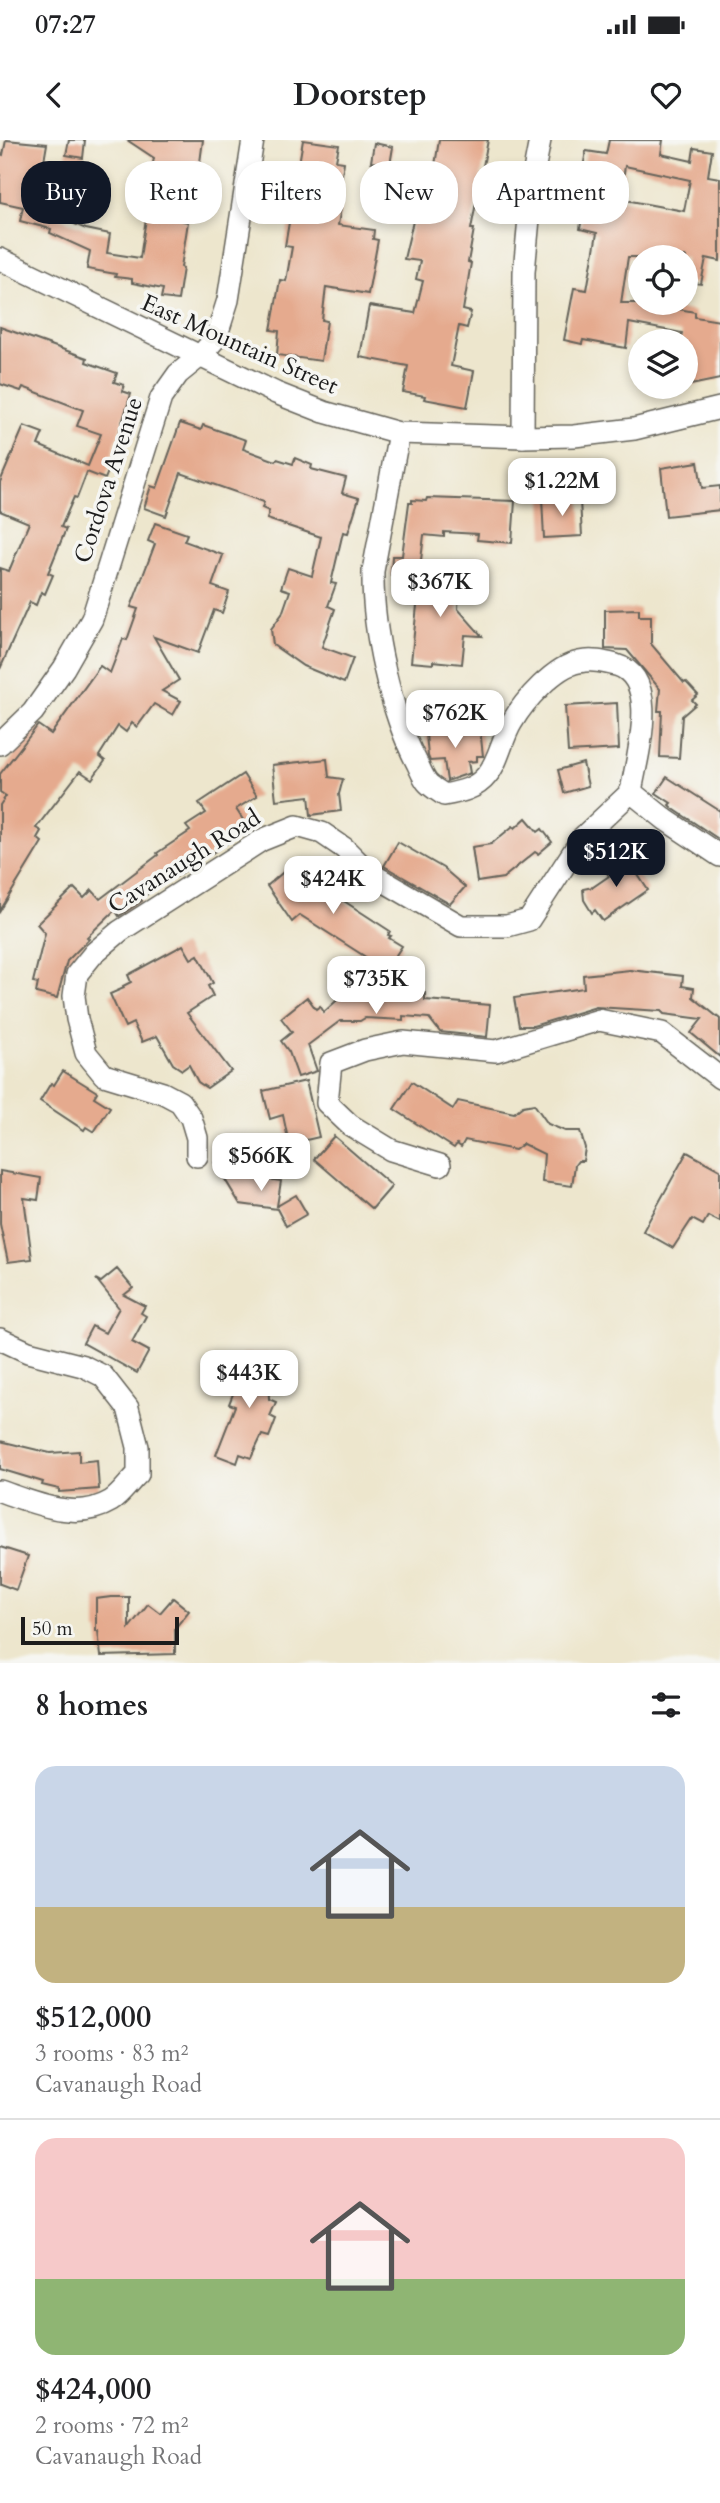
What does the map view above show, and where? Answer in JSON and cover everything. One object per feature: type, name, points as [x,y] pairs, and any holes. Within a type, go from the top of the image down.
[{"type":"street","name":"Cordova Avenue","points":[[0,744],[33,712],[64,668],[92,619],[161,398],[178,374],[199,357],[216,338],[228,300],[253,140]]},
{"type":"street","points":[[523,437],[524,272],[533,176],[540,140]]},
{"type":"street","name":"East Mountain Street","points":[[0,259],[199,357],[324,412],[398,433],[574,436],[634,429],[720,408]]},
{"type":"street","points":[[398,433],[373,571],[374,616],[391,696],[410,750],[426,782],[444,795],[469,790],[488,775],[512,721],[533,694],[552,676],[577,662],[602,661],[621,667],[636,678],[641,696],[644,719],[631,792],[666,820],[720,856]]},
{"type":"street","name":"Cavanaugh Road","points":[[197,1156],[197,1138],[191,1118],[180,1102],[163,1093],[104,1074],[86,1052],[74,996],[77,974],[111,938],[262,840],[297,826],[322,833],[344,848],[368,872],[461,926],[507,926],[529,920],[583,837],[631,792]]},
{"type":"street","points":[[440,1165],[391,1150],[350,1125],[327,1103],[331,1063],[365,1050],[403,1042],[496,1051],[599,1020],[662,1033],[720,1079]]},
{"type":"street","points":[[0,1339],[28,1352],[83,1366],[103,1376],[128,1408],[138,1447],[138,1474],[112,1501],[88,1511],[68,1511],[0,1491]]},
{"type":"building","points":[[6,140],[47,144],[44,161],[21,161],[21,207],[0,202],[0,154],[3,155]]},
{"type":"building","points":[[69,140],[85,140],[83,158],[66,155]]},
{"type":"building","points":[[127,140],[203,140],[200,161],[153,161],[154,158]]},
{"type":"building","points":[[303,140],[339,145],[336,161],[299,161]]},
{"type":"building","points":[[439,140],[488,140],[484,161],[472,161],[471,229],[474,229],[463,310],[471,312],[467,328],[459,326],[451,366],[474,371],[467,407],[403,392],[408,366],[360,357],[369,306],[415,313],[423,281],[416,279],[420,261],[404,259],[412,224],[458,224],[458,161],[436,161]]},
{"type":"building","points":[[609,140],[663,140],[661,154],[692,161],[694,148],[712,151],[708,176],[720,178],[720,261],[706,258],[701,284],[698,284],[698,245],[628,245],[621,303],[628,303],[628,315],[695,315],[720,321],[720,379],[698,384],[698,329],[661,329],[629,323],[626,348],[583,340],[582,344],[564,340],[574,288],[587,290],[597,233],[580,229],[581,224],[629,224],[629,201],[684,211],[690,180],[629,167],[629,161],[584,161],[586,151],[606,154]]},
{"type":"building","points":[[374,143],[393,147],[391,161],[371,161]]},
{"type":"building","points":[[32,224],[74,224],[110,234],[107,253],[140,258],[145,224],[188,224],[178,300],[161,298],[163,289],[132,283],[132,279],[115,277],[116,274],[87,269],[90,251],[50,233],[51,229]]},
{"type":"building","points":[[289,224],[338,224],[374,230],[373,239],[378,240],[368,294],[326,287],[322,320],[327,321],[321,361],[277,355],[279,331],[271,330],[280,280],[286,281],[292,247],[285,246]]},
{"type":"building","points":[[0,327],[87,358],[86,362],[117,373],[114,382],[124,385],[122,391],[131,394],[105,479],[87,472],[61,527],[66,529],[48,573],[53,575],[45,594],[41,592],[36,605],[30,602],[0,669],[0,568],[9,571],[29,523],[0,511],[0,482],[24,426],[43,433],[38,445],[88,466],[101,434],[77,426],[83,410],[23,387],[21,391],[0,384]]},
{"type":"building","points":[[180,423],[201,430],[203,425],[246,440],[243,449],[276,461],[277,459],[293,464],[295,458],[312,465],[311,469],[346,478],[342,493],[359,498],[348,533],[343,532],[331,583],[336,584],[328,606],[335,609],[322,647],[353,658],[344,683],[303,666],[273,645],[271,629],[282,614],[290,591],[281,588],[288,568],[312,576],[321,537],[267,519],[269,511],[262,508],[264,502],[181,473],[166,516],[144,508],[151,486],[157,488]]},
{"type":"building","points":[[698,462],[702,488],[720,486],[720,510],[666,516],[661,468]]},
{"type":"building","points":[[568,497],[568,501],[580,500],[582,536],[544,538],[542,498]]},
{"type":"building","points":[[427,498],[515,501],[512,543],[477,540],[478,534],[444,532],[444,537],[424,535],[419,577],[391,575],[392,556],[402,556],[409,503],[412,503],[412,500],[426,501]]},
{"type":"building","points":[[155,523],[187,534],[184,541],[223,555],[212,586],[229,592],[222,613],[214,610],[198,653],[154,637],[179,680],[162,691],[181,701],[173,715],[154,704],[137,727],[132,723],[126,732],[118,726],[99,756],[105,761],[92,779],[80,771],[36,828],[41,831],[37,838],[42,842],[0,911],[0,805],[6,796],[0,792],[0,774],[38,725],[51,734],[100,666],[110,673],[123,639],[127,640],[138,609],[131,607],[155,544],[148,541]]},
{"type":"building","points":[[421,568],[460,570],[458,609],[482,636],[465,635],[462,664],[411,662]]},
{"type":"building","points":[[639,609],[639,616],[651,616],[651,644],[684,683],[698,695],[692,700],[696,704],[682,716],[679,758],[660,757],[660,689],[627,650],[605,649],[605,610]]},
{"type":"building","points":[[617,703],[619,749],[568,752],[565,706]]},
{"type":"building","points":[[473,726],[473,730],[480,729],[483,756],[477,756],[477,761],[468,762],[470,773],[447,781],[444,760],[430,761],[426,734]]},
{"type":"building","points":[[327,759],[329,777],[343,779],[339,794],[341,811],[311,815],[309,796],[276,800],[272,765]]},
{"type":"building","points":[[583,763],[588,786],[564,793],[558,770]]},
{"type":"building","points":[[243,774],[257,796],[236,809],[249,829],[174,878],[172,875],[141,899],[142,901],[119,916],[115,910],[67,961],[57,998],[36,993],[38,983],[33,982],[45,933],[37,924],[74,888],[84,898],[92,890],[100,899],[158,855],[157,853],[190,831],[186,826],[206,813],[199,803]]},
{"type":"building","points":[[667,777],[720,811],[720,840],[672,808],[669,805],[671,803],[656,793]]},
{"type":"building","points":[[526,818],[538,832],[542,829],[552,842],[503,878],[477,882],[472,847],[491,844]]},
{"type":"building","points":[[398,842],[443,868],[465,887],[450,904],[384,866]]},
{"type":"building","points":[[634,855],[645,870],[638,875],[648,890],[603,921],[595,910],[592,913],[584,900],[583,889],[593,887],[609,876],[607,873]]},
{"type":"building","points":[[288,868],[309,870],[327,890],[390,931],[389,938],[402,946],[386,970],[300,915],[292,922],[267,886]]},
{"type":"building","points":[[183,945],[191,959],[198,955],[213,983],[208,986],[213,996],[187,1013],[231,1071],[207,1088],[198,1082],[189,1065],[182,1070],[173,1064],[157,1036],[142,1042],[133,1023],[125,1027],[110,994],[131,982],[128,975]]},
{"type":"building","points":[[630,970],[683,976],[682,986],[694,988],[693,997],[720,1019],[720,1057],[691,1033],[702,1019],[664,1014],[661,1011],[596,1007],[533,1026],[519,1026],[514,998],[584,988],[583,975]]},
{"type":"building","points":[[351,978],[380,980],[376,987],[425,993],[425,1000],[490,1005],[487,1037],[440,1032],[429,1018],[403,1016],[403,1020],[365,1018],[360,1021],[340,1021],[308,1045],[317,1071],[298,1077],[289,1052],[281,1041],[292,1032],[281,1018],[307,997],[316,1009],[320,1006],[324,1012],[345,993],[346,985],[351,985]]},
{"type":"building","points":[[63,1071],[97,1092],[94,1097],[110,1107],[94,1132],[86,1127],[84,1130],[40,1101],[51,1083],[54,1085]]},
{"type":"building","points":[[306,1081],[319,1137],[289,1144],[283,1115],[270,1119],[263,1091]]},
{"type":"building","points":[[412,1082],[453,1109],[458,1101],[514,1113],[523,1106],[534,1104],[548,1124],[565,1131],[580,1131],[585,1148],[583,1161],[578,1161],[575,1165],[572,1186],[542,1182],[544,1154],[523,1144],[515,1150],[465,1140],[461,1147],[457,1144],[454,1148],[394,1109]]},
{"type":"building","points":[[334,1136],[392,1186],[372,1209],[314,1159]]},
{"type":"building","points":[[687,1152],[720,1170],[720,1222],[708,1216],[703,1225],[692,1219],[673,1248],[643,1231]]},
{"type":"building","points":[[215,1163],[243,1168],[247,1176],[281,1181],[277,1206],[296,1195],[307,1214],[286,1226],[277,1209],[240,1204]]},
{"type":"building","points":[[0,1171],[41,1178],[38,1200],[24,1198],[32,1259],[8,1262],[0,1224]]},
{"type":"building","points":[[117,1269],[133,1288],[124,1295],[145,1306],[141,1313],[146,1316],[132,1342],[149,1351],[137,1373],[83,1343],[92,1326],[105,1333],[119,1308],[96,1279],[101,1282]]},
{"type":"building","points":[[267,1353],[269,1399],[276,1402],[270,1416],[276,1419],[269,1437],[262,1435],[251,1458],[240,1454],[237,1463],[216,1455],[235,1406],[229,1404],[243,1369],[242,1354]]},
{"type":"building","points":[[0,1441],[50,1453],[79,1451],[79,1462],[97,1460],[99,1489],[59,1492],[59,1489],[42,1485],[43,1482],[0,1469]]},
{"type":"building","points":[[0,1547],[28,1556],[16,1590],[0,1584]]},
{"type":"building","points":[[129,1597],[129,1628],[148,1604],[160,1613],[173,1598],[189,1611],[175,1628],[175,1654],[101,1656],[96,1631],[96,1599]]}]
